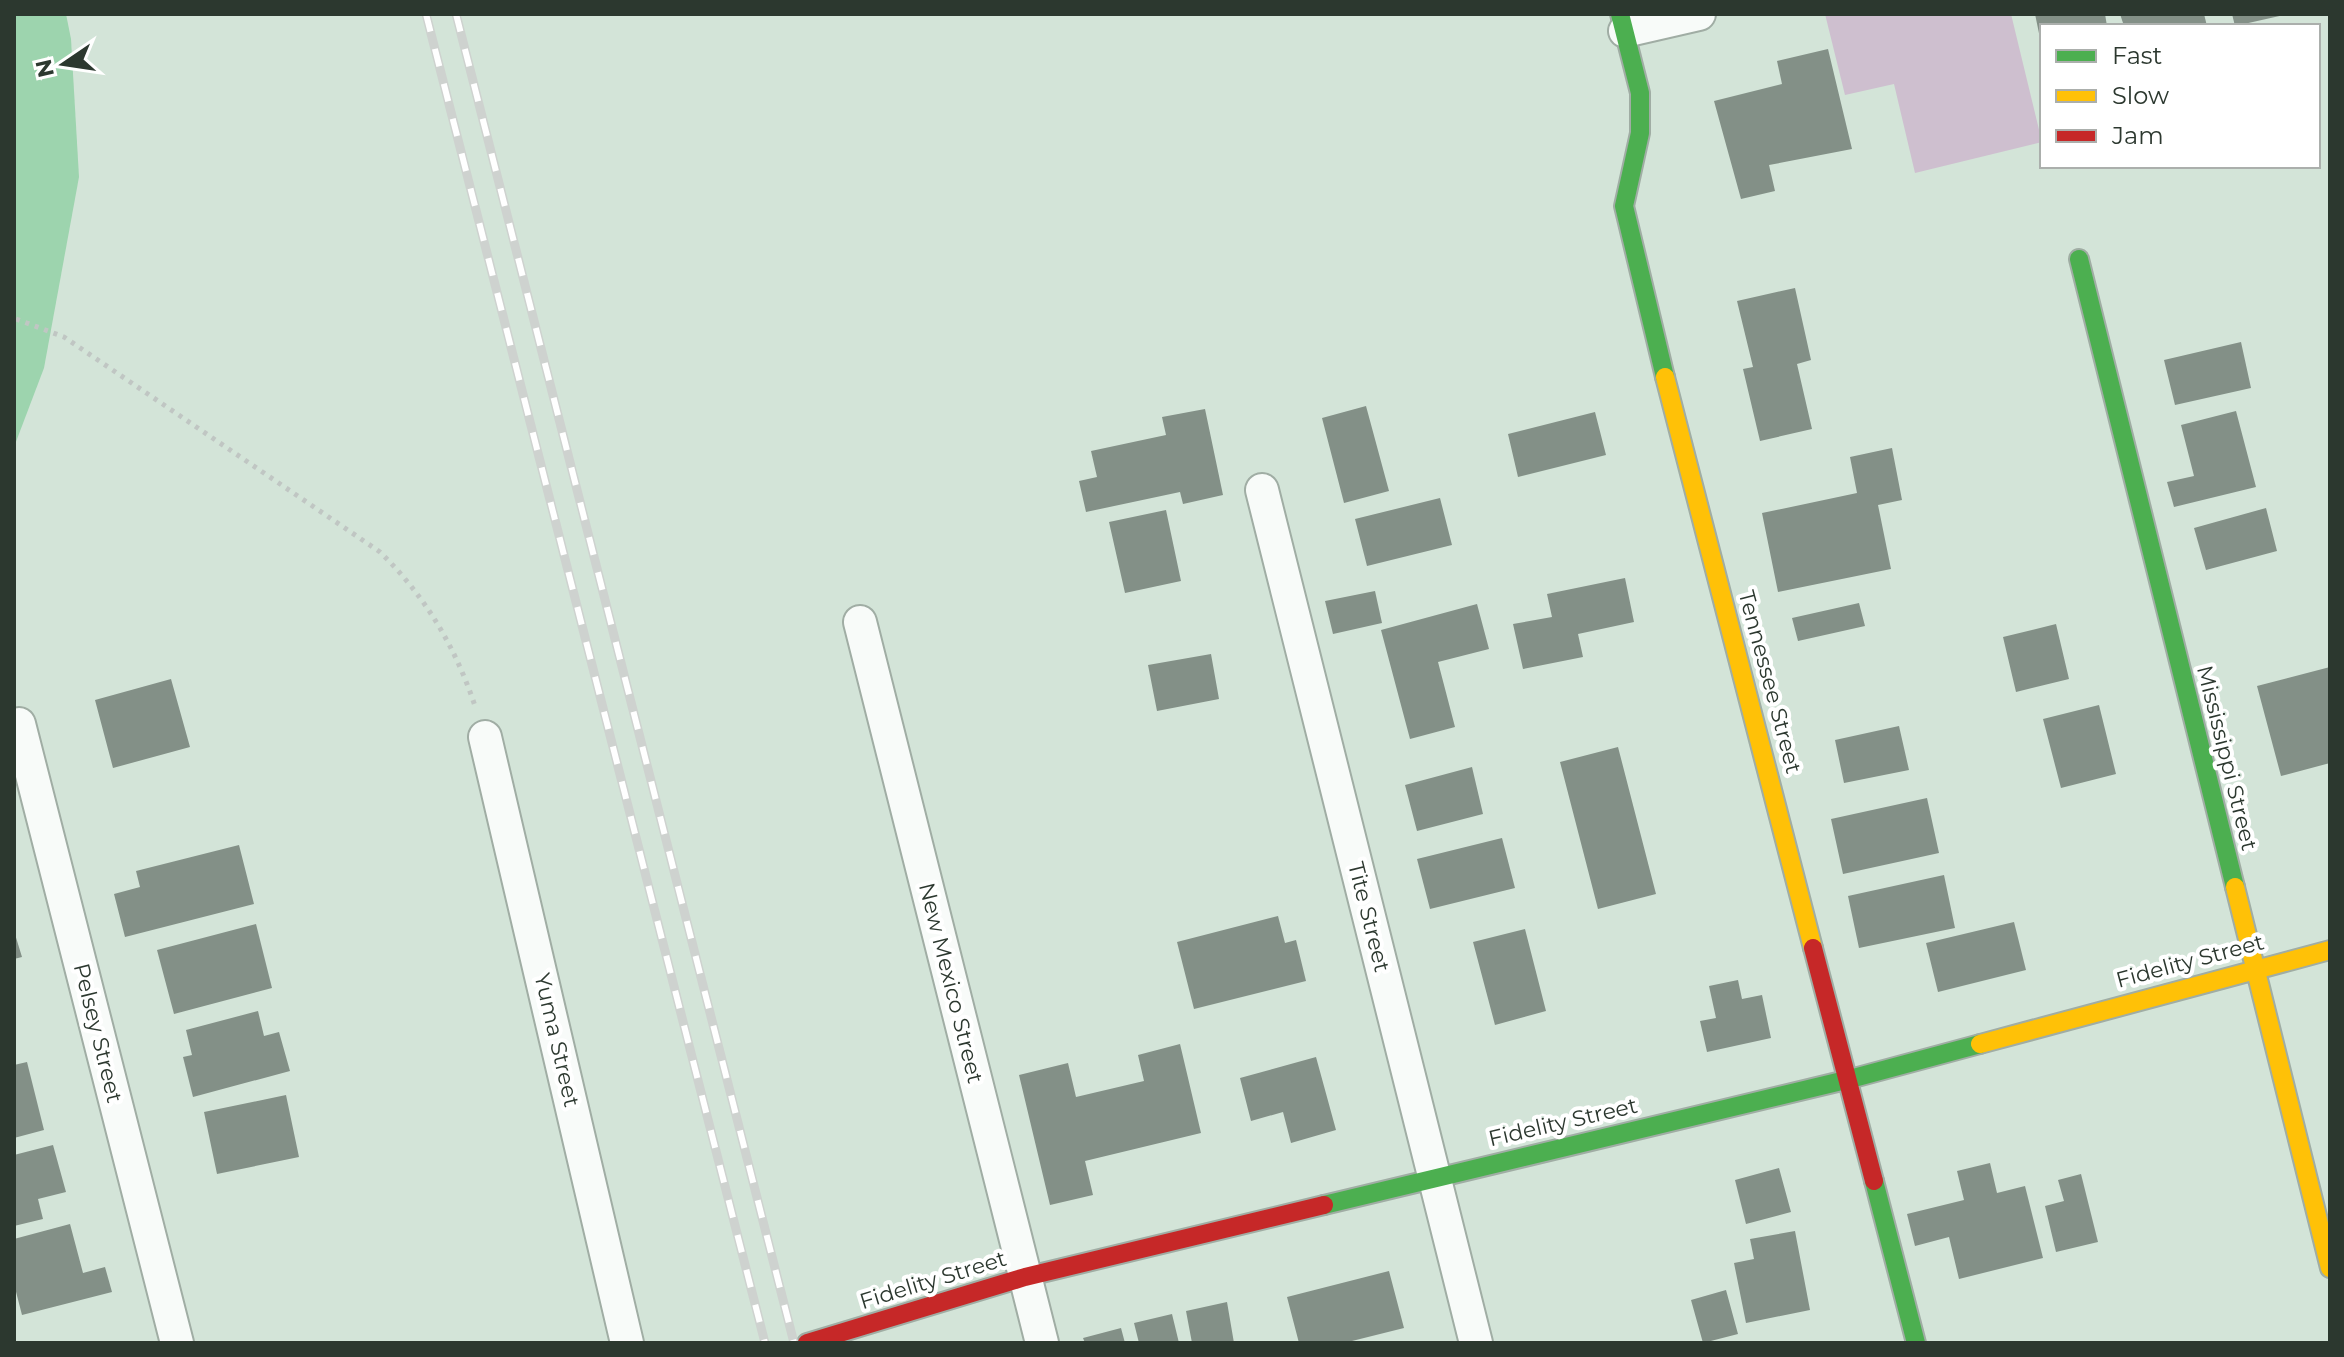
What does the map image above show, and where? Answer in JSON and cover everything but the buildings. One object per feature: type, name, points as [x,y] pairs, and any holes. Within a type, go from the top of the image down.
[{"type":"street","points":[[1622,23],[1699,14]]},
{"type":"street","name":"Tennessee Street","points":[[1622,23],[1640,93],[1640,133],[1624,206],[1638,275],[1850,1079],[1916,1343]]},
{"type":"street","name":"Mississippi Street","points":[[2079,259],[2330,1268]]},
{"type":"street","name":"Tite Street","points":[[1262,490],[1476,1343]]},
{"type":"street","name":"New Mexico Street","points":[[860,622],[1042,1343]]},
{"type":"street","name":"Pelsey Street","points":[[19,724],[177,1343]]},
{"type":"street","name":"Yuma Street","points":[[485,737],[627,1343]]},
{"type":"street","name":"Fidelity Street","points":[[807,1343],[1025,1277],[1850,1079],[2330,950]]},
{"type":"path","points":[[16,319],[64,337],[380,552],[413,585],[443,631],[466,678],[485,737]]},
{"type":"shaded area","points":[[14,14],[66,14],[71,39],[79,177],[44,368],[14,447]]},
{"type":"shaded area","points":[[1825,14],[2011,14],[2040,142],[1915,173],[1894,84],[1845,95]]},
{"type":"railway","points":[[426,14],[765,1343]]},
{"type":"railway","points":[[456,14],[794,1343]]},
{"type":"traffic: fast","points":[[1620,14],[1640,93],[1640,133],[1624,206],[1665,377]]},
{"type":"traffic: fast","points":[[2079,259],[2235,887]]},
{"type":"traffic: fast","points":[[1324,1205],[1850,1079],[1980,1044]]},
{"type":"traffic: fast","points":[[1874,1181],[1916,1343]]},
{"type":"traffic: slow","points":[[1665,377],[1813,948]]},
{"type":"traffic: slow","points":[[2235,887],[2330,1268]]},
{"type":"traffic: slow","points":[[1980,1044],[2330,950]]},
{"type":"traffic: jam","points":[[1813,948],[1874,1181]]},
{"type":"traffic: jam","points":[[807,1343],[1025,1277],[1324,1205]]}]
